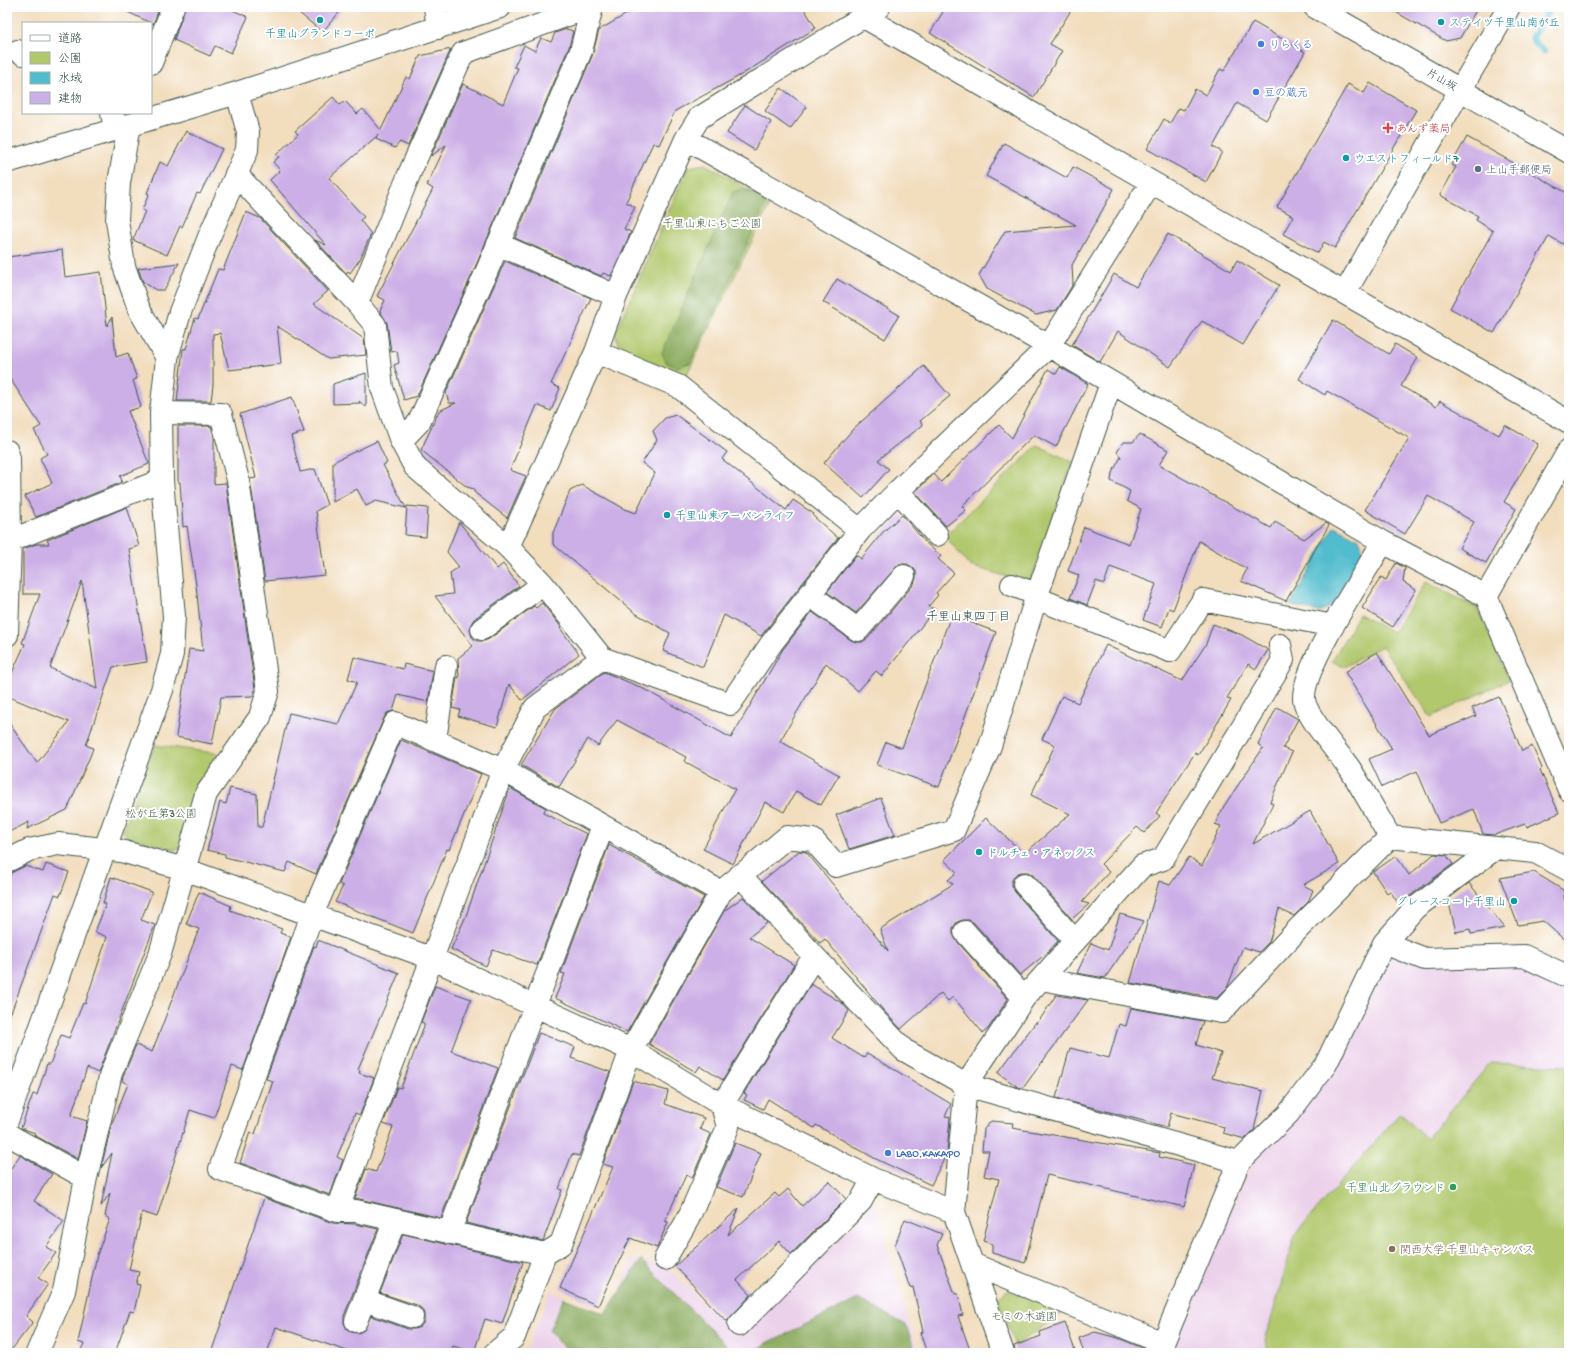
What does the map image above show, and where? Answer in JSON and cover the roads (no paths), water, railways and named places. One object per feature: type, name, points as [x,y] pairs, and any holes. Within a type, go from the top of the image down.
[{"type":"street","points":[[152,60],[172,7]]},
{"type":"street","points":[[7,162],[130,120],[237,93],[437,17],[500,7]]},
{"type":"street","points":[[401,441],[419,422],[498,244],[581,51],[591,7]]},
{"type":"street","points":[[357,303],[410,172],[463,53],[591,7]]},
{"type":"street","name":"片山坂","points":[[1315,7],[1569,152]]},
{"type":"street","points":[[1345,293],[1460,90],[1509,7]]},
{"type":"street","points":[[508,546],[596,352],[616,296],[686,139],[699,118],[872,12],[1151,183],[1569,422]]},
{"type":"street","points":[[7,1121],[162,690],[172,654],[174,616],[162,480],[161,413],[166,358],[182,306],[209,237],[248,150],[248,132],[237,93]]},
{"type":"street","points":[[130,120],[119,183],[117,220],[124,266],[139,309],[166,358]]},
{"type":"street","points":[[686,139],[1049,346],[1383,542],[1486,596],[1569,790]]},
{"type":"street","points":[[236,174],[357,303],[375,325],[382,388],[401,441],[415,467],[508,546],[543,584],[602,658],[730,704],[771,644],[860,530],[898,491],[1049,346],[1151,183]]},
{"type":"street","points":[[498,244],[616,296]]},
{"type":"street","points":[[596,352],[678,386],[860,530]]},
{"type":"street","points":[[495,1353],[514,1336],[545,1254],[561,1244],[632,1050],[721,892],[787,837],[813,840],[836,866],[954,830],[990,746],[1036,598],[1111,383]]},
{"type":"street","points":[[37,1353],[64,1291],[86,1178],[111,1073],[160,954],[206,794],[260,717],[268,691],[238,480],[221,414],[161,413]]},
{"type":"street","points":[[1486,596],[1569,450]]},
{"type":"street","points":[[7,451],[9,458],[7,635]]},
{"type":"street","points":[[8,542],[162,480]]},
{"type":"street","points":[[898,491],[937,535]]},
{"type":"street","points":[[1383,542],[1333,626],[1306,679],[1303,700],[1316,725],[1350,768],[1390,837]]},
{"type":"street","points":[[810,595],[858,630],[904,576]]},
{"type":"street","points":[[482,629],[543,584]]},
{"type":"street","points":[[1012,585],[1028,591],[1036,598],[1170,651],[1203,600],[1333,626]]},
{"type":"street","points":[[1003,1353],[954,1212],[966,1085],[1024,998],[1142,866],[1163,859],[1283,660],[1280,645]]},
{"type":"street","points":[[336,1211],[503,770],[535,708],[602,658]]},
{"type":"street","points":[[436,740],[446,666]]},
{"type":"street","points":[[545,1254],[356,1211],[336,1211],[220,1169],[312,915],[395,723],[503,770],[721,892]]},
{"type":"street","points":[[449,1233],[603,826]]},
{"type":"street","points":[[1390,837],[1535,852],[1569,870]]},
{"type":"street","points":[[1041,979],[1221,1012],[1299,928],[1390,837]]},
{"type":"street","points":[[7,861],[29,850],[58,844],[120,851],[184,869],[431,958],[632,1050],[722,1105],[873,1179],[954,1212]]},
{"type":"street","points":[[972,1264],[1164,1348],[1239,1162],[1288,1114],[1326,1064],[1384,943],[1415,908],[1496,848]]},
{"type":"street","points":[[740,875],[814,956],[904,1050],[966,1085],[1239,1162]]},
{"type":"street","points":[[1024,884],[1075,942]]},
{"type":"street","points":[[965,932],[1024,998]]},
{"type":"street","points":[[1384,943],[1425,959],[1524,956],[1569,976]]},
{"type":"street","points":[[665,1259],[688,1219],[728,1127],[722,1105],[814,956]]},
{"type":"street","points":[[7,1134],[86,1178]]},
{"type":"street","points":[[739,1325],[861,1201],[873,1179]]},
{"type":"street","points":[[356,1321],[395,1220]]},
{"type":"street","points":[[364,1300],[412,1316]]},
{"type":"water","points":[[1334,526],[1359,539],[1363,552],[1334,605],[1319,612],[1290,605]]},
{"type":"waterway","points":[[1544,51],[1536,45],[1532,37],[1551,7]]},
{"type":"place","name":"千里山グランドコーポ","points":[[320,20]]},
{"type":"place","name":"ステイツ千里山南が丘","points":[[1441,22]]},
{"type":"place","name":"りらくる","points":[[1261,44]]},
{"type":"place","name":"豆の蔵元","points":[[1256,92]]},
{"type":"place","name":"あんず薬局","points":[[1388,128]]},
{"type":"place","name":"ウエストフィールド7","points":[[1346,158]]},
{"type":"place","name":"上山手郵便局","points":[[1478,169]]},
{"type":"place","name":"千里山東アーバンライフ","points":[[667,515]]},
{"type":"place","name":"ドルチェ・アネックス","points":[[979,852]]},
{"type":"place","name":"グレースコート千里山","points":[[1514,901]]},
{"type":"place","name":"LABO.KAKAPO","points":[[888,1153]]},
{"type":"place","name":"千里山北グラウンド","points":[[1453,1187]]},
{"type":"place","name":"関西大学 千里山キャンパス","points":[[1392,1249]]},
{"type":"district","name":"千里山東四丁目","points":[[968,616]]},
{"type":"park label","name":"千里山東にちご公園","points":[[712,223]]},
{"type":"park label","name":"松が丘第3公園","points":[[161,813]]},
{"type":"park label","name":"モミの木遊園","points":[[1024,1316]]}]
